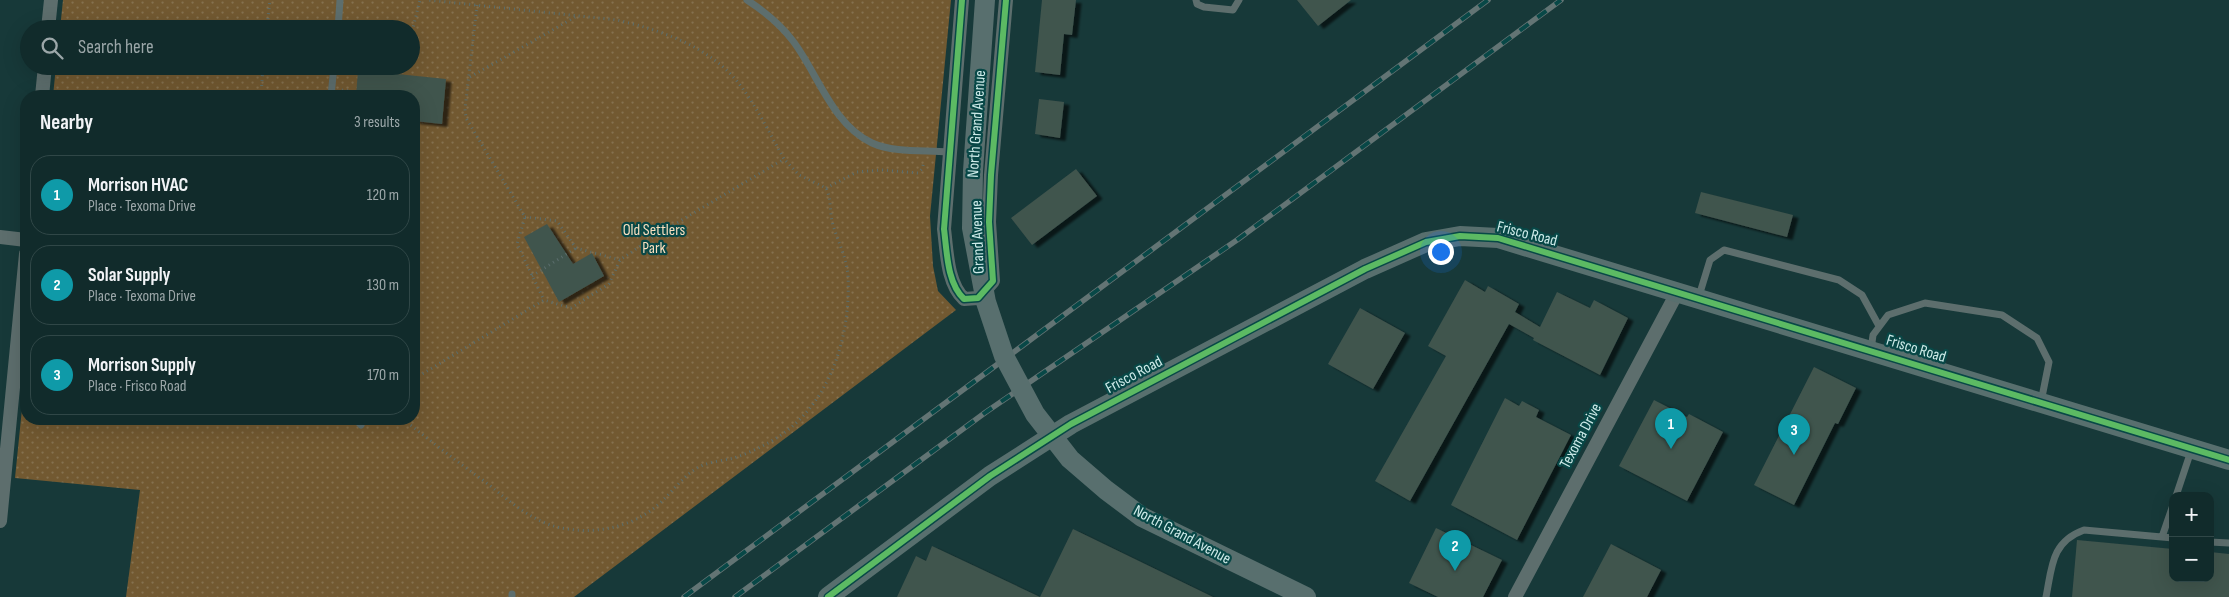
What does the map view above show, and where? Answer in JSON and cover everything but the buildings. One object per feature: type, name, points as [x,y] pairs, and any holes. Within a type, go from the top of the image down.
[{"type":"street","points":[[49,20],[51,0]]},
{"type":"street","name":"Grand Avenue","points":[[962,0],[948,152],[944,229],[948,265],[956,292],[964,299],[978,298],[993,281],[989,222],[991,175],[1006,0]]},
{"type":"street","name":"North Grand Avenue","points":[[985,0],[972,228],[986,302],[1004,356],[1041,421],[1070,459],[1106,490],[1142,517],[1306,597]]},
{"type":"street","points":[[42,90],[43,75]]},
{"type":"street","name":"Frisco Road","points":[[828,597],[990,476],[1071,424],[1365,269],[1426,242],[1460,236],[1498,238],[1698,297],[2229,460]]},
{"type":"street","points":[[0,237],[20,239]]},
{"type":"street","name":"Texoma Drive","points":[[1515,597],[1678,291]]},
{"type":"street","points":[[0,521],[20,314]]},
{"type":"lane","points":[[339,20],[340,0]]},
{"type":"lane","points":[[747,0],[776,22],[792,38],[841,119],[854,132],[873,143],[891,148],[948,152]]},
{"type":"lane","points":[[1196,0],[1197,4],[1204,7],[1233,10],[1239,0]]},
{"type":"lane","points":[[332,90],[333,75]]},
{"type":"lane","points":[[1698,297],[1710,260],[1724,250],[1839,280],[1862,295],[1880,326]]},
{"type":"lane","points":[[1870,350],[1873,335],[1888,315],[1925,303],[2002,315],[2037,338],[2049,362],[2041,402]]},
{"type":"lane","points":[[2177,492],[2192,448]]},
{"type":"lane","points":[[2162,537],[2169,516]]},
{"type":"lane","points":[[2046,597],[2057,548],[2073,534],[2084,530],[2169,538]]},
{"type":"lane","points":[[2214,542],[2229,543]]},
{"type":"path","points":[[268,20],[270,0]]},
{"type":"path","points":[[415,20],[420,0]]},
{"type":"path","points":[[411,425],[528,516],[556,527],[581,531],[603,530],[623,525],[641,516],[657,505],[696,468],[760,448],[780,436],[811,407],[825,386],[833,368],[846,326],[848,274],[843,247],[830,213],[831,198],[826,188],[799,175],[784,159],[742,88],[732,76],[704,53],[684,42],[645,27],[617,20],[428,0]]},
{"type":"path","points":[[477,5],[465,109],[466,118],[525,217],[517,244],[544,300],[570,308],[610,284],[620,260],[656,236],[784,159]]},
{"type":"path","points":[[469,77],[578,16]]},
{"type":"path","points":[[261,90],[262,75]]},
{"type":"path","points":[[826,188],[857,172],[882,170],[918,173],[922,169],[928,151]]},
{"type":"path","points":[[525,217],[557,221],[576,248],[620,260]]},
{"type":"path","points":[[532,276],[576,248]]},
{"type":"path","points":[[420,375],[544,300]]},
{"type":"green space","name":"Old Settlers Park","points":[[63,0],[951,0],[930,216],[933,266],[938,291],[956,310],[574,597],[126,597],[140,490],[15,478],[20,425],[420,425],[420,90],[54,90],[55,75],[420,75],[420,20],[61,20]]},
{"type":"railway","points":[[684,597],[1488,0]]},
{"type":"railway","points":[[735,597],[986,412],[1237,240],[1561,0]]},
{"type":"cycle path","points":[[962,0],[944,229],[951,276],[954,285],[964,299],[978,298],[993,281],[989,222],[991,175],[1006,0]]},
{"type":"cycle path","points":[[828,597],[990,476],[1071,424],[1365,269],[1426,242],[1460,236],[1498,238],[2229,460]]},
{"type":"place","name":"Morrison HVAC","points":[[1671,449]]},
{"type":"place","name":"Morrison Supply","points":[[1794,455]]},
{"type":"place","name":"Solar Supply","points":[[1455,571]]}]
